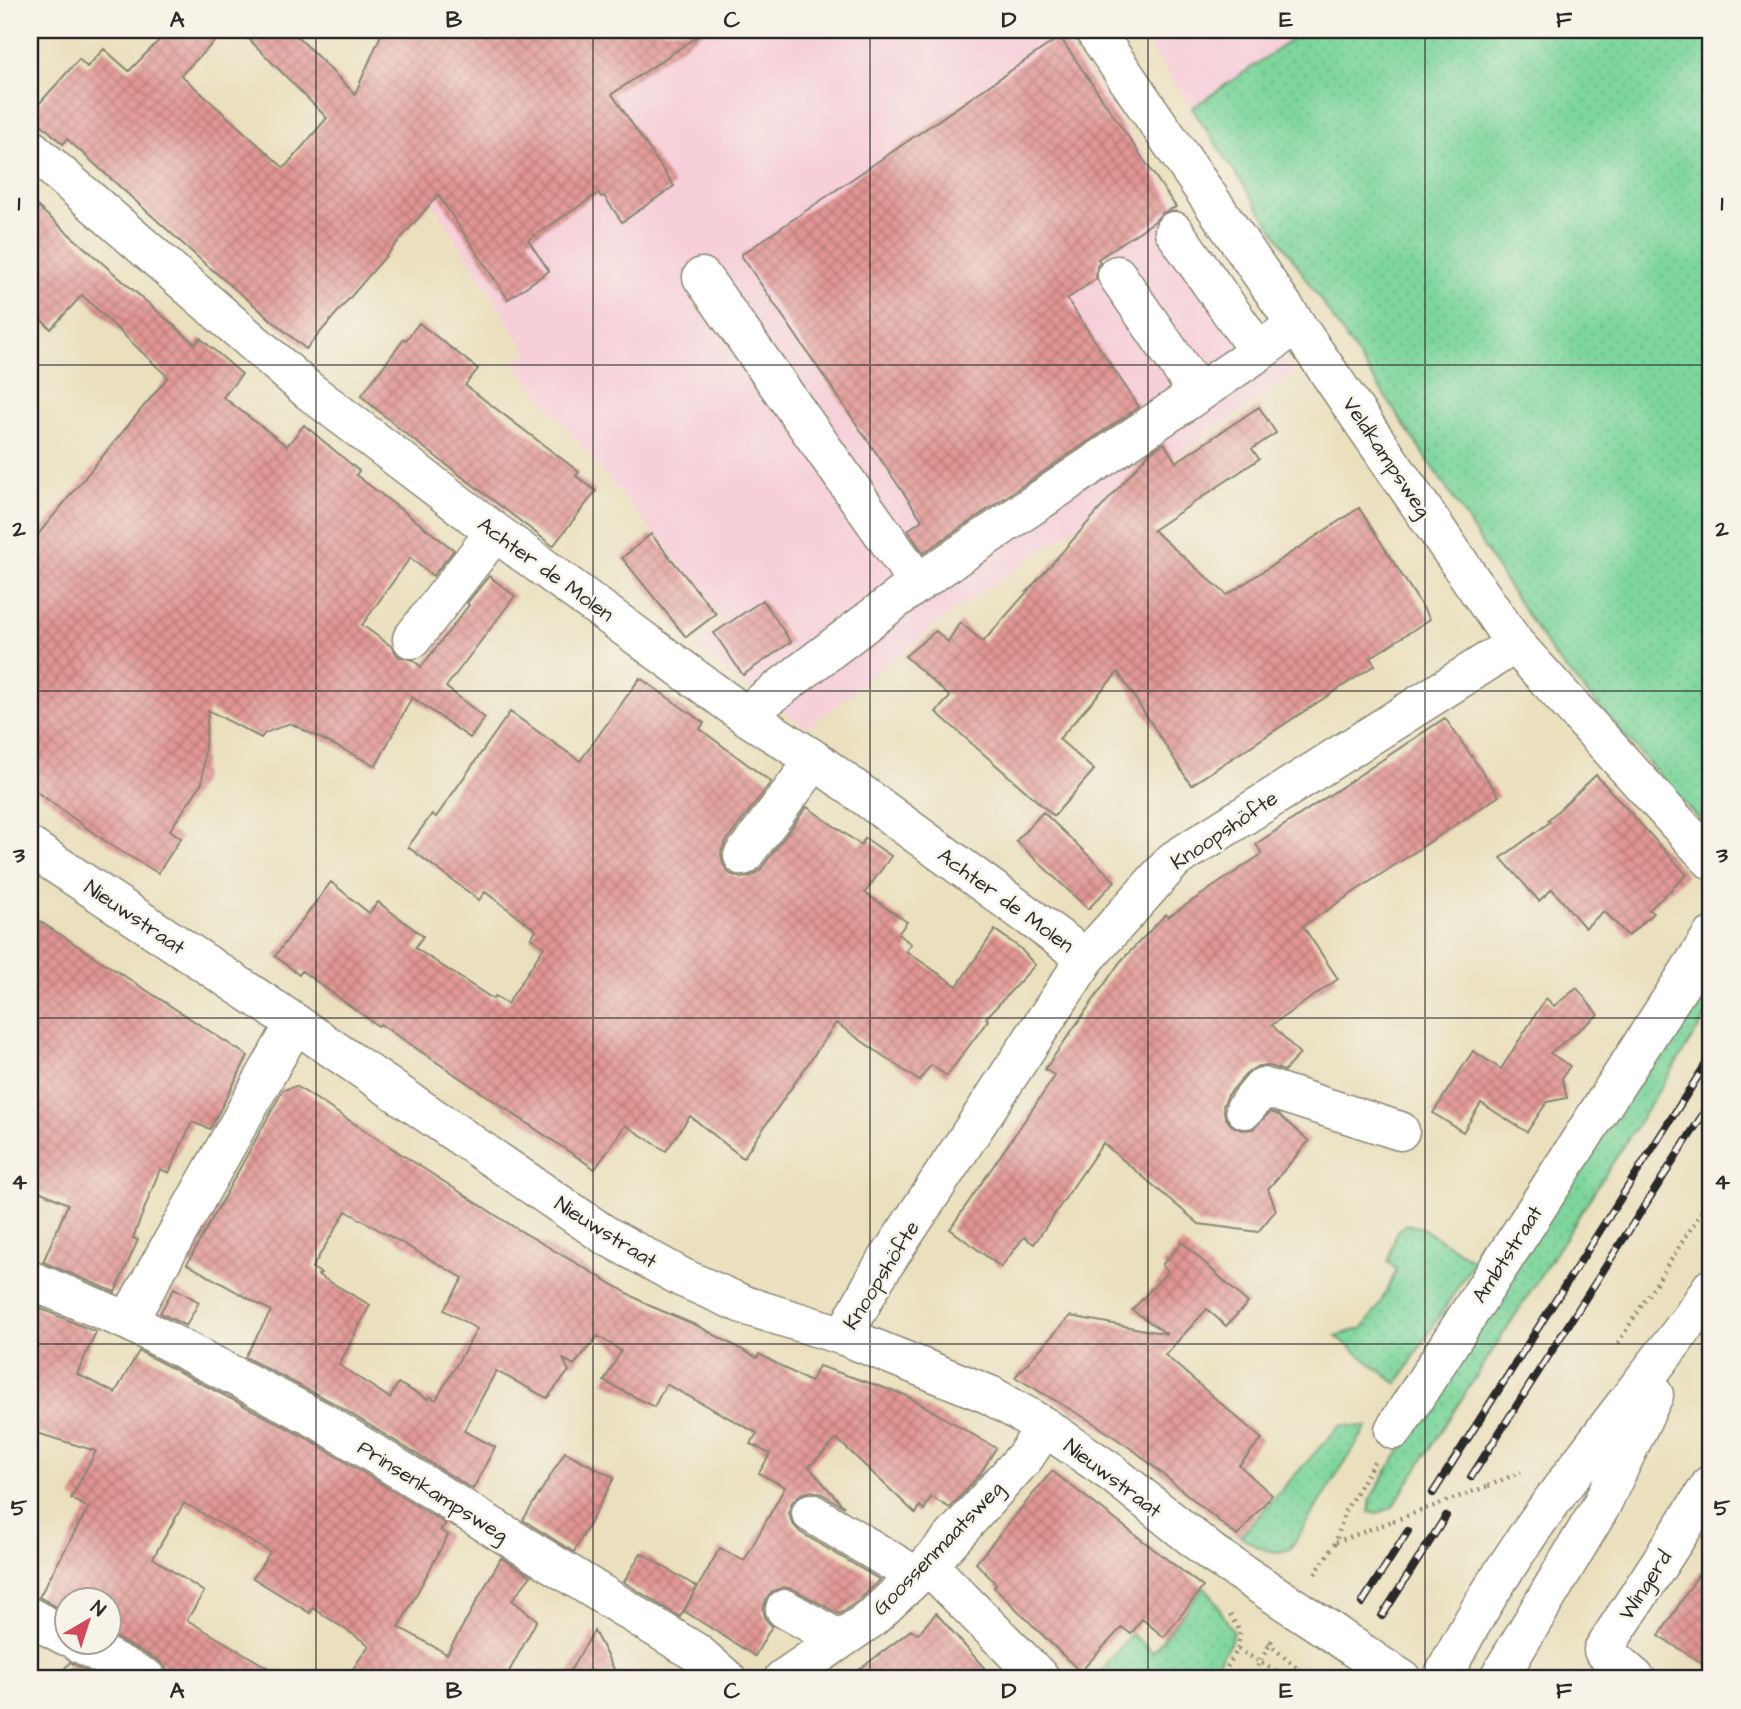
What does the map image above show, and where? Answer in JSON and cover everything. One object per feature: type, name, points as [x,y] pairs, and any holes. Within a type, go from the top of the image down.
[{"type":"street","name":"Veldkampsweg","points":[[1094,30],[1515,644],[1711,860]]},
{"type":"street","name":"Achter de Molen","points":[[30,148],[308,390],[495,532],[745,715],[816,760],[1086,958]]},
{"type":"street","points":[[1174,231],[1259,352]]},
{"type":"street","points":[[1117,275],[1198,393]]},
{"type":"street","points":[[702,277],[918,583]]},
{"type":"street","points":[[745,715],[918,583],[1259,352],[1296,324]]},
{"type":"street","points":[[412,639],[495,532]]},
{"type":"street","name":"Knoopshöfte","points":[[844,1336],[876,1277],[1086,958],[1174,860],[1515,644]]},
{"type":"street","points":[[743,856],[816,760]]},
{"type":"street","name":"Nieuwstraat","points":[[30,847],[295,1023],[605,1235],[683,1278],[747,1306],[844,1336],[990,1395],[1045,1427],[1112,1473],[1213,1554],[1279,1628],[1312,1656],[1378,1674]]},
{"type":"street","name":"Ambtstraat","points":[[1394,1430],[1711,937]]},
{"type":"street","points":[[128,1321],[295,1023]]},
{"type":"street","points":[[1245,1109],[1263,1087],[1400,1131]]},
{"type":"street","name":"Prinsenkampsweg","points":[[30,1280],[128,1321],[321,1421],[697,1653],[727,1679]]},
{"type":"street","points":[[1442,1679],[1455,1653],[1528,1535],[1702,1302]]},
{"type":"street","points":[[1498,1679],[1600,1508],[1702,1302]]},
{"type":"street","name":"Goossenmaatsweg","points":[[783,1679],[872,1618],[922,1570],[1025,1457],[1045,1427]]},
{"type":"street","name":"Wingerd","points":[[1636,1679],[1603,1650],[1711,1484]]},
{"type":"street","points":[[811,1513],[922,1570],[1041,1679]]},
{"type":"street","points":[[785,1609],[840,1640]]},
{"type":"street","points":[[30,1617],[52,1629]]},
{"type":"street","points":[[103,1656],[147,1679]]},
{"type":"path","points":[[1616,1345],[1711,1196]]},
{"type":"path","points":[[1313,1577],[1336,1542],[1345,1511],[1394,1430]]},
{"type":"path","points":[[1336,1542],[1522,1472]]},
{"type":"path","points":[[1220,1679],[1238,1649],[1240,1630]]},
{"type":"path","points":[[1238,1649],[1284,1676]]},
{"type":"shaded area","points":[[461,30],[1058,30],[1295,374],[940,621],[808,728],[751,691],[697,649],[723,619],[514,363],[528,353],[382,121],[434,49]]},
{"type":"shaded area","points":[[1137,30],[1306,30],[1192,108]]},
{"type":"green space","points":[[1306,30],[1711,30],[1711,833],[1554,656],[1461,510],[1192,108]]},
{"type":"green space","points":[[1711,962],[1711,1009],[1392,1508],[1378,1513],[1369,1512],[1371,1498],[1382,1479]]},
{"type":"green space","points":[[1407,1224],[1422,1228],[1474,1261],[1397,1384],[1336,1336],[1363,1328],[1379,1306],[1397,1270],[1388,1262],[1396,1232]]},
{"type":"green space","points":[[1340,1425],[1367,1427],[1290,1549],[1270,1551],[1240,1536]]},
{"type":"green space","points":[[1203,1587],[1211,1594],[1233,1632],[1230,1643],[1207,1679],[1096,1679],[1131,1634],[1153,1652]]},
{"type":"building","points":[[169,30],[226,30],[181,75],[284,168],[327,118],[240,30],[291,30],[355,94],[383,30],[707,30],[612,94],[674,186],[622,222],[599,193],[528,240],[549,271],[508,299],[438,195],[306,349],[203,262],[67,139],[63,144],[30,114],[79,59],[87,67],[104,49],[129,71]]},
{"type":"building","points":[[1060,37],[1176,207],[1162,213],[1155,221],[1098,259],[1100,262],[1096,279],[1067,299],[1139,407],[923,553],[908,530],[922,520],[741,255]]},
{"type":"building","points":[[30,200],[195,344],[200,338],[242,374],[223,397],[287,446],[304,425],[359,471],[356,475],[454,550],[433,576],[410,558],[362,625],[391,646],[398,656],[413,660],[421,667],[489,576],[515,596],[446,687],[485,718],[470,738],[412,697],[376,766],[290,723],[265,733],[261,738],[208,710],[202,783],[170,830],[181,838],[158,873],[112,846],[30,787],[30,544],[168,377],[82,295],[51,329],[30,309]]},
{"type":"building","points":[[419,323],[478,369],[465,385],[579,472],[576,476],[596,491],[553,546],[401,430],[361,396]]},
{"type":"building","points":[[1259,407],[1276,433],[1252,449],[1259,459],[1153,530],[1227,595],[1359,508],[1430,619],[1370,658],[1375,665],[1191,785],[1118,672],[1059,739],[1094,770],[1054,816],[936,712],[950,697],[905,656],[936,631],[948,642],[960,622],[983,642],[1150,452],[1164,443],[1176,462]]},
{"type":"building","points":[[651,534],[716,614],[686,637],[622,558]]},
{"type":"building","points":[[763,600],[791,642],[743,675],[714,633]]},
{"type":"building","points":[[640,678],[704,723],[700,729],[771,782],[725,843],[721,853],[723,864],[730,874],[741,878],[752,876],[760,870],[807,807],[861,845],[865,838],[891,856],[865,893],[907,922],[898,934],[911,944],[906,951],[957,986],[995,930],[1020,948],[1035,965],[986,1018],[988,1020],[947,1076],[931,1065],[919,1081],[836,1023],[743,1158],[690,1116],[666,1151],[625,1125],[595,1169],[380,1024],[378,1026],[302,971],[299,975],[275,956],[331,882],[369,913],[378,902],[423,936],[415,948],[493,999],[495,996],[507,1004],[544,947],[531,938],[536,930],[485,892],[479,900],[408,847],[432,814],[436,817],[510,712],[580,761]]},
{"type":"building","points":[[1445,718],[1499,796],[1303,926],[1338,979],[1272,1025],[1300,1054],[1284,1071],[1270,1066],[1258,1066],[1247,1073],[1228,1095],[1223,1106],[1225,1117],[1231,1125],[1241,1130],[1253,1129],[1270,1112],[1279,1115],[1309,1141],[1268,1189],[1276,1210],[1258,1232],[1199,1224],[1103,1143],[1034,1244],[1024,1237],[1001,1267],[950,1229],[1055,1076],[1045,1069],[1120,962],[1166,914],[1168,917],[1262,854],[1256,844]]},
{"type":"building","points":[[1596,775],[1687,875],[1649,910],[1653,913],[1628,936],[1604,911],[1585,928],[1552,889],[1539,901],[1501,858],[1550,822],[1548,820]]},
{"type":"building","points":[[1043,812],[1115,881],[1088,909],[1016,841]]},
{"type":"building","points":[[30,915],[248,1056],[210,1129],[192,1122],[169,1173],[160,1169],[133,1238],[138,1240],[115,1292],[43,1262],[68,1204],[30,1187]]},
{"type":"building","points":[[1577,988],[1598,1015],[1550,1053],[1570,1066],[1562,1078],[1567,1098],[1547,1102],[1527,1132],[1481,1103],[1463,1132],[1433,1113],[1473,1051],[1501,1069],[1546,998],[1554,1006]]},
{"type":"building","points":[[296,1086],[514,1227],[648,1305],[698,1326],[757,1358],[759,1354],[810,1382],[819,1366],[905,1395],[996,1448],[980,1474],[950,1508],[931,1497],[924,1510],[920,1506],[916,1514],[837,1439],[809,1467],[844,1507],[822,1494],[812,1491],[801,1494],[792,1502],[789,1513],[792,1523],[800,1532],[880,1580],[858,1601],[839,1614],[795,1590],[784,1587],[773,1591],[766,1599],[763,1609],[766,1620],[772,1626],[755,1656],[684,1611],[720,1548],[744,1561],[785,1487],[759,1473],[770,1454],[751,1444],[757,1433],[666,1384],[654,1407],[604,1381],[621,1351],[598,1336],[574,1365],[563,1359],[569,1371],[547,1398],[496,1371],[464,1431],[495,1447],[473,1489],[332,1402],[245,1357],[271,1311],[187,1264],[283,1090]],"holes":[[[346,1211],[463,1278],[444,1310],[477,1329],[436,1400],[429,1396],[428,1399],[398,1383],[390,1398],[339,1365],[370,1305],[318,1275],[321,1273],[312,1268]]]},
{"type":"building","points":[[1182,1242],[1248,1303],[1226,1326],[1207,1309],[1165,1355],[1262,1439],[1239,1465],[1272,1495],[1237,1536],[1136,1452],[1092,1422],[1015,1377],[1070,1316],[1167,1334],[1132,1310],[1168,1271],[1162,1265]]},
{"type":"building","points":[[174,1288],[199,1302],[186,1326],[160,1313]]},
{"type":"building","points":[[30,1304],[96,1332],[77,1374],[115,1393],[139,1351],[310,1440],[446,1524],[440,1530],[448,1535],[399,1627],[447,1654],[501,1558],[531,1576],[512,1600],[537,1620],[505,1679],[346,1679],[369,1645],[313,1608],[310,1613],[253,1578],[270,1552],[184,1503],[153,1558],[204,1592],[187,1620],[287,1679],[169,1679],[166,1668],[158,1660],[122,1641],[122,1586],[52,1586],[52,1604],[39,1597],[88,1508],[71,1498],[96,1451],[30,1431]]},
{"type":"building","points":[[565,1452],[614,1478],[574,1552],[523,1520]]},
{"type":"building","points":[[1052,1471],[1203,1587],[1164,1637],[1142,1619],[1131,1634],[1122,1627],[1080,1672],[994,1587],[996,1584],[976,1563]]},
{"type":"building","points":[[641,1553],[697,1587],[680,1617],[624,1582]]},
{"type":"building","points":[[1711,1555],[1711,1669],[1659,1636]]},
{"type":"building","points":[[936,1613],[994,1679],[847,1679],[911,1630],[918,1634]]},
{"type":"building","points":[[594,1631],[615,1671],[596,1679],[565,1679]]},
{"type":"building","points":[[70,1662],[101,1679],[56,1679]]},
{"type":"railway","points":[[1433,1493],[1711,1056]]},
{"type":"railway","points":[[1471,1477],[1711,1102]]},
{"type":"railway","points":[[1382,1616],[1446,1516]]},
{"type":"railway","points":[[1362,1603],[1408,1531]]}]
